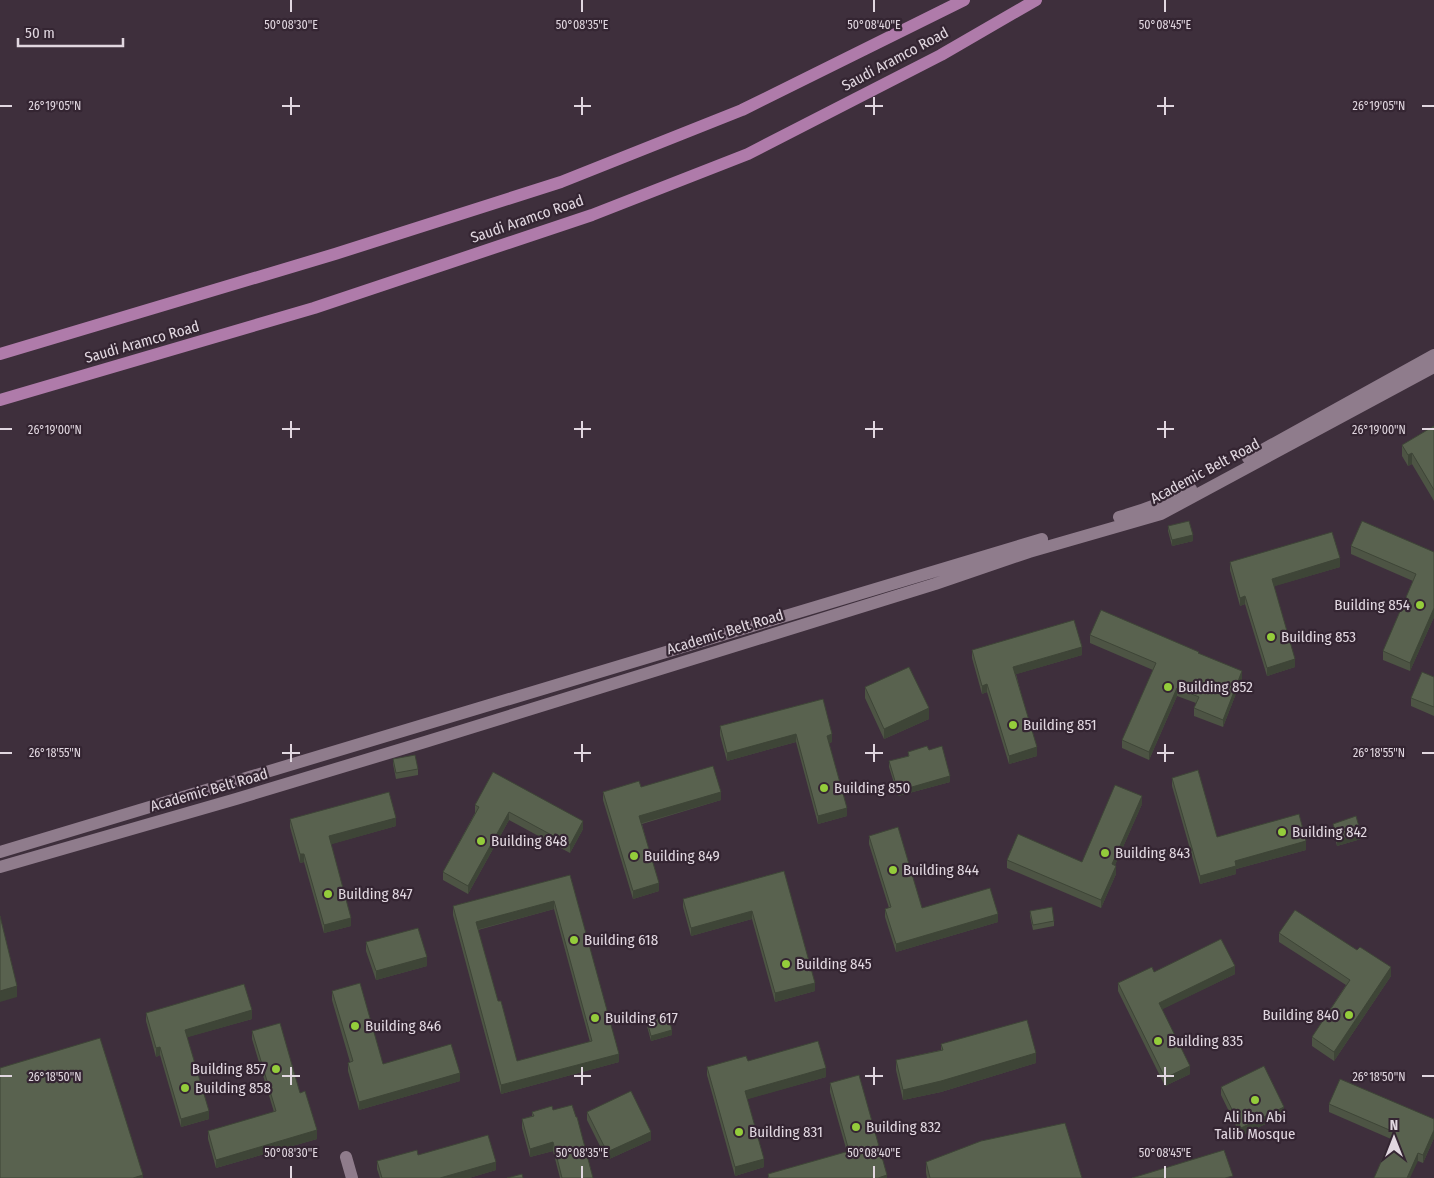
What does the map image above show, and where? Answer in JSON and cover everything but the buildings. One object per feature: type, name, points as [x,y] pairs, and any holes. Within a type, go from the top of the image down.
[{"type":"main road","name":"Saudi Aramco Road","points":[[0,354],[335,254],[561,182],[742,110],[964,0]]},
{"type":"main road","name":"Saudi Aramco Road","points":[[0,400],[314,308],[610,208],[748,154],[941,55],[1036,0]]},
{"type":"street","name":"Academic Belt Road","points":[[0,852],[1134,513],[1174,498],[1434,355]]},
{"type":"street","name":"Academic Belt Road","points":[[0,866],[226,802],[425,742],[935,584],[1030,552],[1161,514],[1434,367]]},
{"type":"street","points":[[346,1157],[352,1178]]},
{"type":"place","name":"Building 854","points":[[1420,605]]},
{"type":"place","name":"Building 853","points":[[1271,637]]},
{"type":"place","name":"Building 852","points":[[1168,687]]},
{"type":"place","name":"Building 851","points":[[1013,725]]},
{"type":"place","name":"Building 850","points":[[824,788]]},
{"type":"place","name":"Building 842","points":[[1282,832]]},
{"type":"place","name":"Building 848","points":[[481,841]]},
{"type":"place","name":"Building 843","points":[[1105,853]]},
{"type":"place","name":"Building 849","points":[[634,856]]},
{"type":"place","name":"Building 844","points":[[893,870]]},
{"type":"place","name":"Building 847","points":[[328,894]]},
{"type":"place","name":"Building 618","points":[[574,940]]},
{"type":"place","name":"Building 845","points":[[786,964]]},
{"type":"place","name":"Building 840","points":[[1349,1015]]},
{"type":"place","name":"Building 617","points":[[595,1018]]},
{"type":"place","name":"Building 846","points":[[355,1026]]},
{"type":"place","name":"Building 835","points":[[1158,1041]]},
{"type":"place","name":"Building 857","points":[[276,1069]]},
{"type":"place","name":"Building 858","points":[[185,1088]]},
{"type":"place","name":"Ali ibn Abi Talib Mosque","points":[[1255,1100]]},
{"type":"place","name":"Building 832","points":[[856,1127]]},
{"type":"place","name":"Building 831","points":[[739,1132]]}]
